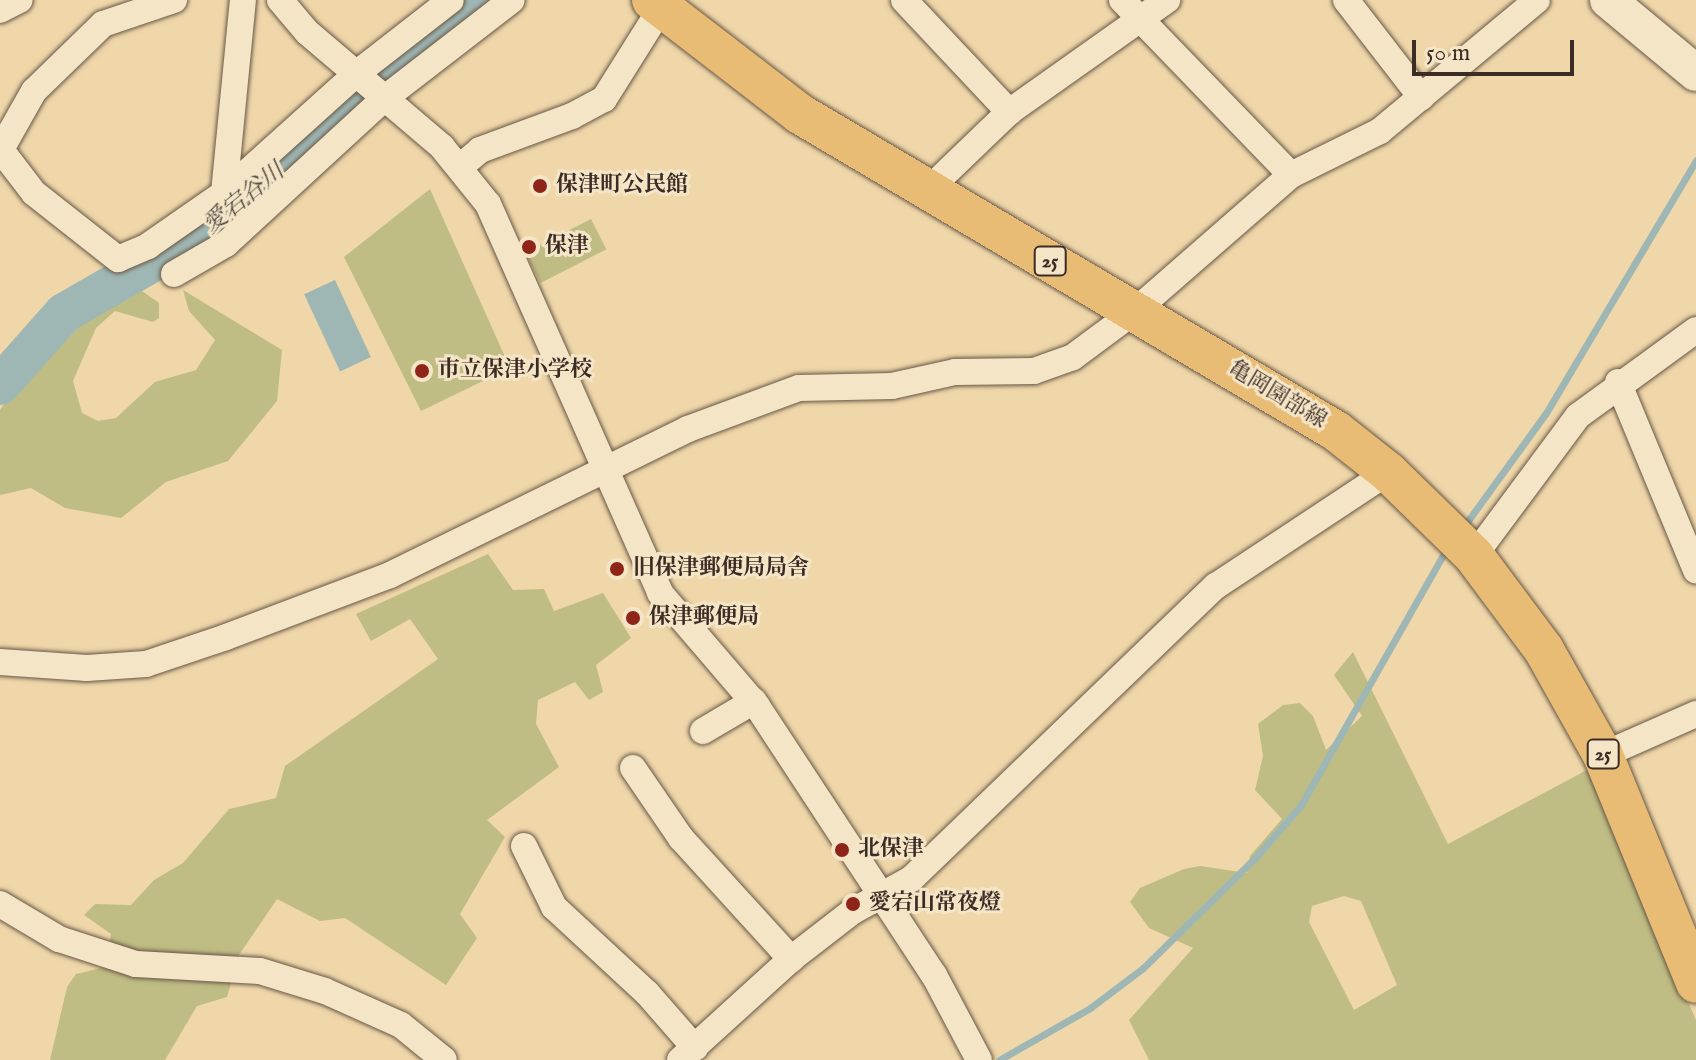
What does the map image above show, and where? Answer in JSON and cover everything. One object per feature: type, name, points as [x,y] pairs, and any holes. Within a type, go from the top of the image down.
[{"type":"main road","name":"亀岡園部線","points":[[657,4],[800,114],[1336,431],[1388,472],[1461,544],[1544,650],[1603,755],[1696,983]]},
{"type":"street","points":[[0,10],[20,0]]},
{"type":"street","points":[[174,0],[103,24],[34,91],[1,150],[34,193],[118,259],[158,239],[371,86],[512,0]]},
{"type":"street","points":[[224,193],[243,0]]},
{"type":"street","points":[[280,0],[289,15],[461,166],[488,204],[660,593],[754,701],[882,896],[978,1057]]},
{"type":"street","points":[[174,274],[226,244],[451,0]]},
{"type":"street","points":[[904,0],[1009,112]]},
{"type":"street","points":[[1122,0],[1145,20],[1291,175]]},
{"type":"street","points":[[928,190],[1009,112],[1145,20],[1167,0]]},
{"type":"street","points":[[1346,0],[1421,97]]},
{"type":"street","points":[[1,669],[146,664],[390,575],[688,429],[799,388],[892,386],[955,372],[1034,371],[1073,357],[1135,311],[1291,175],[1380,131],[1537,0]]},
{"type":"street","points":[[1608,0],[1696,73]]},
{"type":"street","points":[[461,166],[480,150],[572,116],[604,99],[657,4]]},
{"type":"street","points":[[1461,544],[1578,416],[1618,382],[1696,330]]},
{"type":"street","points":[[1618,382],[1696,570]]},
{"type":"street","points":[[524,846],[554,907],[647,993],[688,1054],[791,959],[853,911],[911,879],[1216,586],[1388,472]]},
{"type":"street","points":[[703,731],[754,701]]},
{"type":"street","points":[[1603,755],[1696,714]]},
{"type":"street","points":[[633,768],[681,838],[791,959]]},
{"type":"street","points":[[0,904],[59,939],[136,964],[260,971],[325,991],[401,1025],[444,1060]]},
{"type":"shaded area","points":[[430,189],[510,368],[421,411],[344,257]]},
{"type":"shaded area","points":[[591,219],[606,249],[541,283],[525,253]]},
{"type":"shaded area","points":[[129,282],[159,303],[159,318],[153,322],[115,311],[96,328],[73,381],[82,413],[98,421],[116,418],[155,382],[196,370],[215,340],[189,311],[183,290],[282,350],[277,401],[228,461],[166,482],[121,518],[65,508],[31,488],[0,495],[0,410],[33,358],[95,304]]},
{"type":"shaded area","points":[[488,554],[513,590],[544,589],[554,611],[603,593],[631,638],[596,665],[603,692],[589,700],[575,682],[538,700],[536,724],[559,767],[487,820],[505,837],[460,914],[477,938],[446,985],[345,918],[320,921],[277,899],[239,955],[227,997],[197,1006],[165,1060],[50,1060],[67,987],[76,974],[106,967],[111,934],[84,915],[95,904],[131,905],[154,880],[183,863],[229,809],[276,798],[285,766],[438,659],[410,619],[371,641],[356,614]]},
{"type":"shaded area","points":[[1353,652],[1448,844],[1587,770],[1696,1020],[1696,1060],[1149,1060],[1129,1020],[1193,948],[1149,928],[1130,902],[1140,888],[1184,869],[1200,866],[1247,873],[1250,856],[1282,819],[1255,790],[1263,756],[1258,724],[1283,705],[1300,703],[1313,716],[1326,750],[1362,716],[1334,675]],"holes":[[[1344,896],[1361,901],[1397,985],[1354,1010],[1309,922],[1312,906]]]},
{"type":"water","points":[[335,280],[371,357],[340,371],[304,294]]},
{"type":"waterway","name":"愛宕谷川","points":[[0,385],[64,313],[217,225],[480,0]]},
{"type":"waterway","points":[[1462,529],[1546,413],[1696,160]]},
{"type":"waterway","points":[[999,1060],[1090,1008],[1143,968],[1256,857],[1301,805],[1447,548]]},
{"type":"place","name":"保津町公民館","points":[[540,186]]},
{"type":"place","name":"保津","points":[[529,247]]},
{"type":"place","name":"市立保津小学校","points":[[422,371]]},
{"type":"place","name":"旧保津郵便局局舎","points":[[617,569]]},
{"type":"place","name":"保津郵便局","points":[[633,618]]},
{"type":"place","name":"北保津","points":[[842,850]]},
{"type":"place","name":"愛宕山常夜燈","points":[[853,904]]}]
